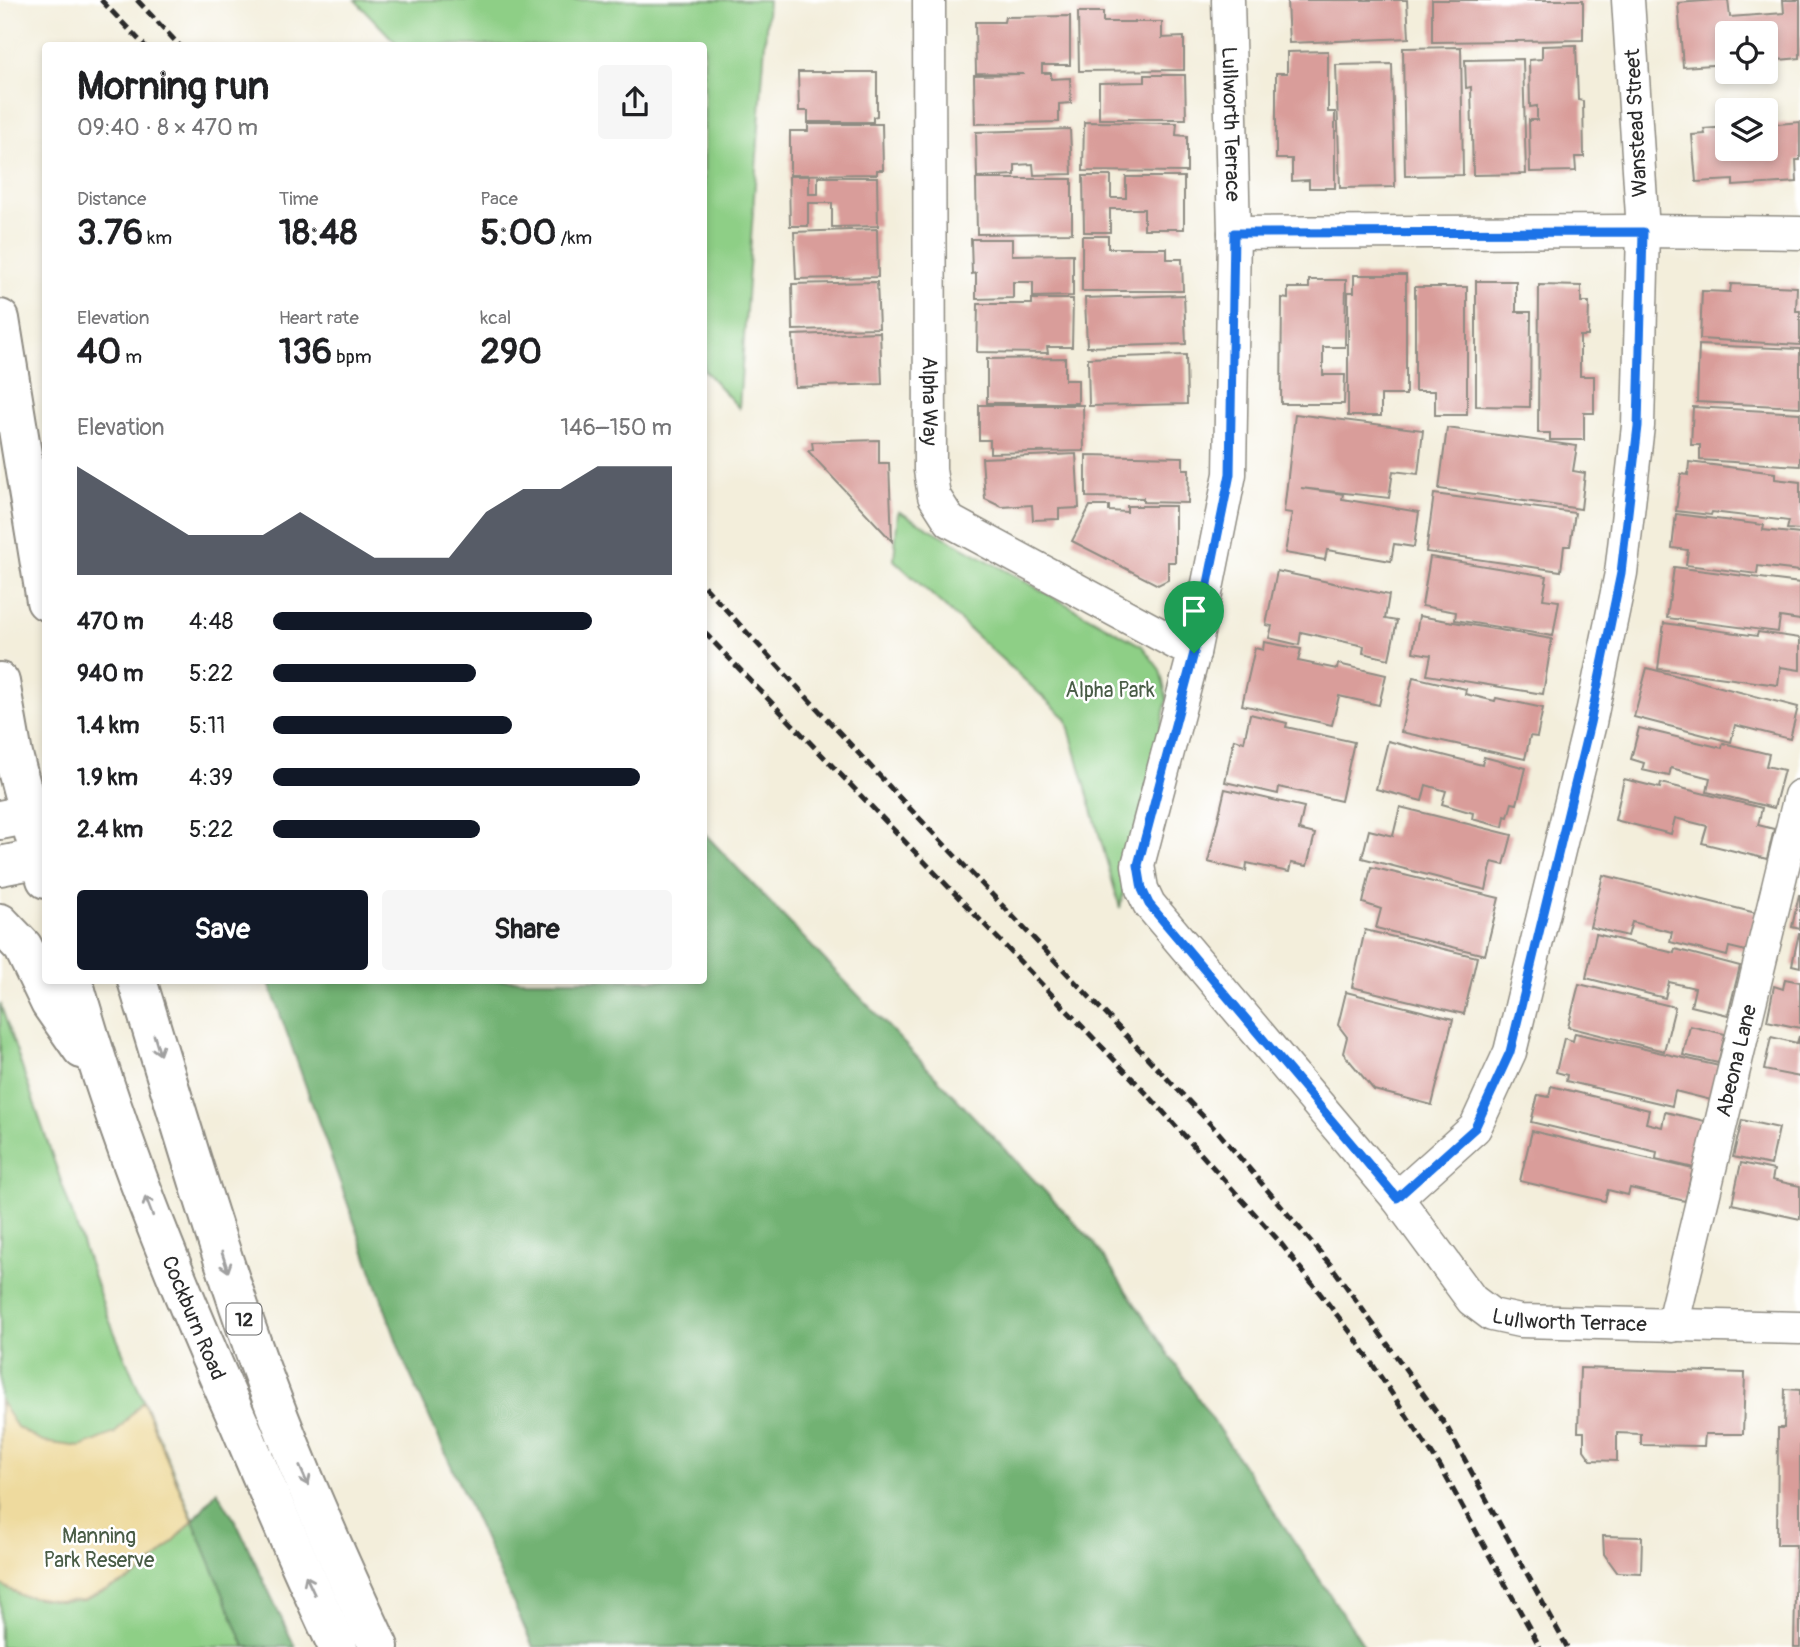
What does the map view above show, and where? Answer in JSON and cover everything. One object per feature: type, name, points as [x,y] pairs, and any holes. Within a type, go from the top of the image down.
[{"type":"main road","points":[[0,319],[42,576]]},
{"type":"main road","points":[[0,682],[24,815],[42,859]]},
{"type":"main road","points":[[0,866],[42,864]]},
{"type":"main road","points":[[0,923],[23,947],[50,1003],[106,1086]]},
{"type":"main road","name":"Cockburn Road","points":[[74,984],[135,1171],[191,1315],[338,1647]]},
{"type":"main road","name":"Cockburn Road","points":[[137,984],[252,1345],[293,1452],[379,1647]]},
{"type":"street","name":"Alpha Way","points":[[929,0],[930,470],[934,496],[950,521],[1194,653]]},
{"type":"street","name":"Lullworth Terrace","points":[[1228,0],[1234,233],[1230,474],[1194,653],[1138,865],[1142,889],[1149,904],[1397,1198],[1472,1300],[1492,1315],[1520,1321],[1800,1328]]},
{"type":"street","name":"Wanstead Street","points":[[1397,1198],[1475,1128],[1510,1052],[1590,723],[1621,573],[1638,426],[1643,232],[1628,0]]},
{"type":"street","points":[[1234,233],[1800,233]]},
{"type":"street","name":"Abeona Lane","points":[[1672,1326],[1800,796]]},
{"type":"green space","points":[[355,0],[768,0],[739,408],[707,373],[707,42],[395,42]]},
{"type":"green space","name":"Alpha Park","points":[[898,511],[1142,646],[1160,670],[1167,699],[1120,908],[1066,718],[894,560]]},
{"type":"green space","points":[[707,836],[1094,1243],[1365,1647],[533,1647],[403,1359],[269,984],[707,984]]},
{"type":"green space","name":"Manning Park Reserve","points":[[0,1003],[105,1310],[247,1647],[0,1647]]},
{"type":"green space","points":[[217,1491],[237,1524],[295,1647],[245,1647],[193,1521]]},
{"type":"sand","points":[[0,1401],[17,1427],[43,1442],[81,1447],[115,1433],[143,1401],[193,1521],[148,1568],[134,1578],[84,1600],[58,1601],[20,1595],[0,1584]]},
{"type":"building","points":[[1287,0],[1407,0],[1409,38],[1289,43]]},
{"type":"building","points":[[1432,0],[1583,0],[1583,40],[1432,42]]},
{"type":"building","points":[[1728,0],[1730,17],[1784,13],[1783,0],[1800,0],[1800,58],[1778,60],[1778,21],[1715,21],[1715,65],[1683,67],[1678,3]]},
{"type":"building","points":[[1078,12],[1103,12],[1103,22],[1162,22],[1162,38],[1184,37],[1184,70],[1079,71]]},
{"type":"building","points":[[1070,16],[1070,65],[1042,65],[1042,73],[1051,73],[1051,79],[1070,78],[1071,103],[1059,104],[1059,122],[975,124],[974,75],[1024,74],[976,73],[975,22],[1004,22],[1005,17]]},
{"type":"building","points":[[1576,45],[1578,100],[1583,101],[1584,157],[1575,157],[1576,171],[1530,172],[1529,120],[1537,120],[1537,106],[1530,107],[1529,60],[1542,59],[1542,46]]},
{"type":"building","points":[[1461,47],[1463,175],[1405,176],[1403,48]]},
{"type":"building","points":[[1328,51],[1328,112],[1335,112],[1335,188],[1309,188],[1309,180],[1292,181],[1292,159],[1276,159],[1276,73],[1287,73],[1287,52]]},
{"type":"building","points":[[1523,59],[1526,174],[1473,175],[1471,87],[1466,88],[1465,60]]},
{"type":"building","points":[[1392,64],[1395,187],[1340,188],[1336,65]]},
{"type":"building","points":[[798,72],[877,72],[877,116],[873,117],[873,122],[808,122],[808,111],[799,111]]},
{"type":"building","points":[[1145,75],[1185,75],[1186,119],[1099,119],[1099,83],[1145,82]]},
{"type":"building","points":[[1084,122],[1177,123],[1176,135],[1187,136],[1187,172],[1083,171]]},
{"type":"building","points":[[1800,122],[1797,182],[1733,186],[1733,180],[1696,182],[1692,135],[1705,134],[1704,129],[1715,128],[1715,161],[1778,161],[1778,124]]},
{"type":"building","points":[[808,124],[882,124],[883,170],[877,170],[877,174],[790,175],[790,131],[808,131]]},
{"type":"building","points":[[1070,129],[1072,174],[1034,175],[1033,164],[1015,165],[1015,175],[977,177],[976,132]]},
{"type":"building","points":[[789,176],[809,176],[809,194],[818,194],[818,177],[877,177],[878,226],[832,227],[832,203],[808,203],[808,226],[790,226]]},
{"type":"building","points":[[1083,176],[1111,176],[1111,198],[1126,198],[1126,177],[1184,177],[1184,229],[1144,229],[1144,209],[1110,209],[1110,232],[1084,232]]},
{"type":"building","points":[[976,179],[1072,179],[1072,233],[977,234]]},
{"type":"building","points":[[877,229],[878,277],[796,279],[794,232]]},
{"type":"building","points":[[1082,236],[1108,236],[1108,248],[1167,248],[1167,259],[1182,259],[1183,291],[1082,291]]},
{"type":"building","points":[[971,239],[1012,239],[1012,255],[1073,254],[1073,296],[1033,297],[1033,282],[1013,282],[1013,298],[976,299],[976,273],[972,274]]},
{"type":"building","points":[[1354,275],[1406,275],[1406,395],[1381,395],[1381,416],[1348,416],[1348,292],[1354,292]]},
{"type":"building","points":[[1309,280],[1346,280],[1345,347],[1323,347],[1323,375],[1345,375],[1344,404],[1281,404],[1282,298],[1288,299],[1288,288],[1309,288]]},
{"type":"building","points":[[1476,281],[1516,281],[1516,312],[1531,312],[1530,407],[1476,406]]},
{"type":"building","points":[[877,282],[879,328],[793,330],[792,284]]},
{"type":"building","points":[[1731,284],[1797,287],[1796,311],[1800,311],[1800,345],[1700,339],[1702,291],[1730,292]]},
{"type":"building","points":[[1539,285],[1581,286],[1581,302],[1589,302],[1588,336],[1580,336],[1580,376],[1594,376],[1594,413],[1584,413],[1584,440],[1550,440],[1550,433],[1538,433]]},
{"type":"building","points":[[1415,287],[1467,287],[1467,415],[1435,415],[1435,391],[1415,391]]},
{"type":"building","points":[[1184,295],[1186,344],[1087,347],[1085,298]]},
{"type":"building","points":[[1032,299],[1073,299],[1072,347],[1047,347],[1048,353],[977,352],[978,304],[1032,304]]},
{"type":"building","points":[[880,332],[882,384],[795,387],[793,335]]},
{"type":"building","points":[[1699,345],[1800,349],[1800,407],[1697,402]]},
{"type":"building","points":[[1186,355],[1187,404],[1089,406],[1088,358]]},
{"type":"building","points":[[1065,358],[1065,380],[1078,380],[1078,403],[987,403],[987,359]]},
{"type":"building","points":[[979,405],[1083,405],[1084,451],[990,453],[990,440],[979,440]]},
{"type":"building","points":[[1693,407],[1800,413],[1800,466],[1700,460],[1700,445],[1691,445]]},
{"type":"building","points":[[1295,414],[1423,430],[1418,474],[1393,471],[1389,498],[1301,488],[1343,494],[1342,499],[1419,512],[1414,547],[1394,544],[1391,561],[1327,550],[1325,560],[1285,553],[1292,513],[1284,512]]},
{"type":"building","points":[[1447,428],[1577,446],[1573,471],[1585,473],[1581,509],[1439,489]]},
{"type":"building","points":[[879,440],[879,463],[889,463],[892,541],[808,451],[813,449],[812,442]]},
{"type":"building","points":[[1076,454],[1079,508],[1059,509],[1059,519],[1033,520],[1032,505],[1002,507],[985,499],[982,458]]},
{"type":"building","points":[[1086,455],[1183,457],[1183,469],[1189,469],[1188,503],[1143,502],[1143,498],[1086,497]]},
{"type":"building","points":[[1689,462],[1775,473],[1775,479],[1800,482],[1800,530],[1787,529],[1789,521],[1712,512],[1711,515],[1676,511],[1681,474],[1688,475]]},
{"type":"building","points":[[1434,494],[1575,513],[1570,546],[1564,546],[1561,571],[1426,552]]},
{"type":"building","points":[[1090,506],[1109,506],[1109,511],[1127,512],[1127,506],[1175,506],[1175,562],[1168,562],[1168,580],[1158,585],[1072,541]]},
{"type":"building","points":[[1676,514],[1764,525],[1763,530],[1800,534],[1800,571],[1758,566],[1757,574],[1686,565],[1688,550],[1672,548]]},
{"type":"building","points":[[1430,557],[1547,576],[1543,599],[1559,601],[1553,636],[1455,620],[1456,612],[1422,606]]},
{"type":"building","points":[[1674,567],[1800,583],[1800,620],[1780,617],[1778,632],[1667,618]]},
{"type":"building","points":[[1277,571],[1389,595],[1385,619],[1397,621],[1389,659],[1363,653],[1364,646],[1301,632],[1299,645],[1269,638],[1272,626],[1266,625]]},
{"type":"building","points":[[1419,616],[1552,639],[1543,694],[1427,675],[1431,655],[1413,652]]},
{"type":"building","points":[[1664,623],[1757,636],[1758,632],[1800,638],[1800,670],[1780,667],[1778,685],[1658,669]]},
{"type":"building","points":[[1264,642],[1301,649],[1298,661],[1337,669],[1338,664],[1386,675],[1379,705],[1339,696],[1332,725],[1242,705],[1255,648],[1263,650]]},
{"type":"building","points":[[1647,668],[1798,707],[1790,739],[1735,725],[1731,742],[1634,717]]},
{"type":"building","points":[[1413,677],[1466,689],[1465,694],[1543,708],[1537,737],[1530,736],[1525,759],[1401,732]]},
{"type":"building","points":[[1250,714],[1287,723],[1286,727],[1354,742],[1341,801],[1279,787],[1278,794],[1225,782],[1234,739],[1244,742]]},
{"type":"building","points":[[1639,728],[1722,748],[1723,743],[1769,754],[1766,766],[1784,770],[1774,808],[1707,792],[1710,778],[1671,768],[1669,776],[1642,770],[1644,763],[1631,759]]},
{"type":"building","points":[[1388,741],[1482,765],[1484,757],[1526,768],[1517,804],[1512,803],[1503,827],[1472,819],[1473,813],[1442,804],[1446,791],[1426,785],[1422,801],[1376,789]]},
{"type":"building","points":[[1624,779],[1660,788],[1661,783],[1762,808],[1758,825],[1774,829],[1767,859],[1702,843],[1707,826],[1675,818],[1671,834],[1615,820]]},
{"type":"building","points":[[1225,789],[1304,807],[1299,830],[1315,834],[1307,866],[1291,863],[1289,872],[1247,863],[1246,871],[1208,862]]},
{"type":"building","points":[[1400,807],[1512,835],[1504,865],[1492,862],[1486,890],[1362,858],[1369,830],[1393,836]]},
{"type":"building","points":[[1371,867],[1499,898],[1485,955],[1376,928],[1381,909],[1363,903]]},
{"type":"building","points":[[1603,875],[1756,913],[1746,951],[1729,947],[1727,956],[1670,942],[1672,932],[1632,922],[1628,936],[1590,927]]},
{"type":"building","points":[[1800,895],[1800,929],[1792,927]]},
{"type":"building","points":[[1365,930],[1477,957],[1464,1014],[1352,987]]},
{"type":"building","points":[[1800,933],[1800,967],[1792,965]]},
{"type":"building","points":[[1596,934],[1674,953],[1675,949],[1740,966],[1728,1015],[1691,1006],[1695,988],[1669,982],[1665,998],[1586,978]]},
{"type":"building","points":[[1785,979],[1800,982],[1800,1028],[1767,1021],[1774,986],[1783,989]]},
{"type":"building","points":[[1579,984],[1675,1007],[1664,1051],[1568,1027]]},
{"type":"building","points":[[1346,992],[1453,1019],[1432,1105],[1374,1090],[1343,1053],[1347,1037],[1338,1025]]},
{"type":"building","points":[[1690,1026],[1725,1034],[1718,1063],[1683,1055]]},
{"type":"building","points":[[1575,1033],[1719,1066],[1711,1100],[1675,1091],[1672,1106],[1566,1081],[1567,1075],[1556,1072],[1564,1038],[1573,1041]]},
{"type":"building","points":[[1799,1036],[1800,1077],[1764,1070],[1771,1037],[1797,1043]]},
{"type":"building","points":[[1551,1086],[1649,1110],[1646,1123],[1662,1127],[1665,1112],[1705,1121],[1694,1168],[1656,1159],[1657,1152],[1531,1122],[1538,1095],[1549,1097]]},
{"type":"building","points":[[1742,1120],[1779,1128],[1771,1165],[1733,1157]]},
{"type":"building","points":[[1532,1131],[1693,1169],[1685,1201],[1630,1188],[1628,1195],[1608,1190],[1605,1201],[1520,1181]]},
{"type":"building","points":[[1741,1163],[1774,1170],[1772,1180],[1800,1186],[1800,1219],[1732,1204]]},
{"type":"building","points":[[1580,1368],[1745,1373],[1743,1434],[1705,1434],[1704,1446],[1641,1445],[1641,1434],[1617,1433],[1617,1461],[1591,1460],[1584,1450],[1584,1432],[1578,1432]]},
{"type":"building","points":[[1785,1389],[1800,1390],[1800,1647],[1794,1647],[1796,1545],[1777,1545],[1778,1428],[1784,1428]]},
{"type":"building","points":[[1603,1536],[1642,1537],[1641,1573],[1617,1572],[1604,1554]]},
{"type":"railway","points":[[101,0],[141,42]]},
{"type":"railway","points":[[137,0],[176,42]]},
{"type":"railway","points":[[707,589],[899,797],[1219,1133],[1330,1264],[1447,1427],[1567,1647]]},
{"type":"railway","points":[[707,635],[1149,1096],[1279,1241],[1355,1338],[1440,1466],[1540,1647]]},
{"type":"route","points":[[1643,232],[1638,426],[1621,573],[1590,723],[1510,1052],[1475,1128],[1397,1198],[1149,904],[1142,889],[1138,865],[1194,653],[1230,474],[1234,233],[1643,232]]}]
